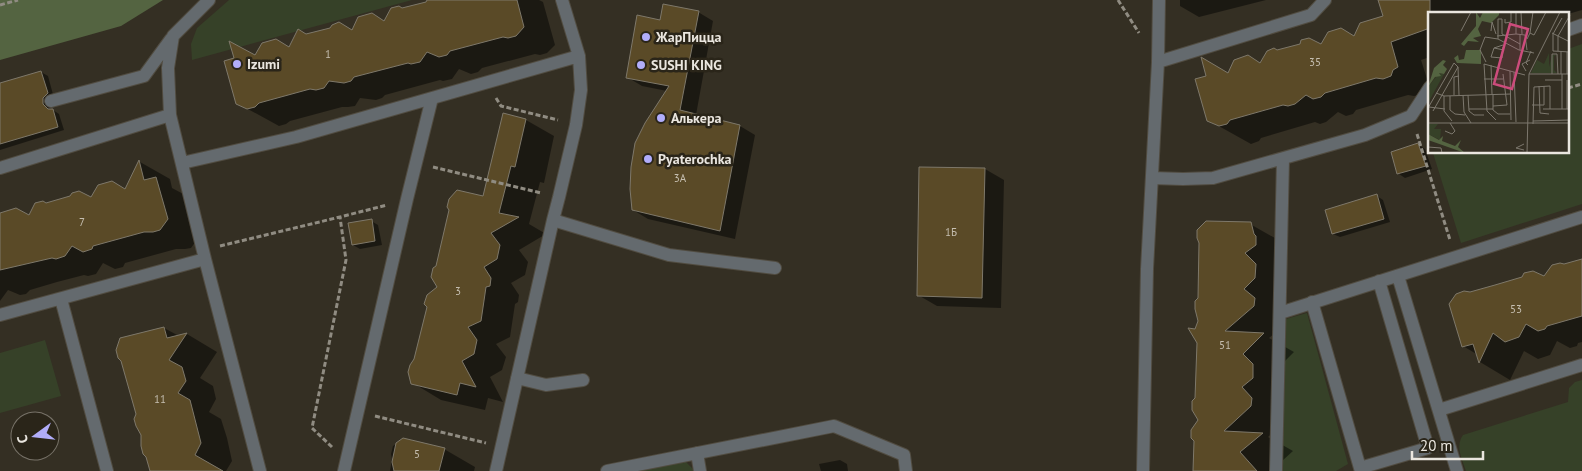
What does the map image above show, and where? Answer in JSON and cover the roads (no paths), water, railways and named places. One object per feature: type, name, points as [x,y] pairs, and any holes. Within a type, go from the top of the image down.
[{"type":"lane","points":[[50,101],[144,76],[173,36],[209,0]]},
{"type":"lane","points":[[496,471],[576,125],[581,90],[578,56],[562,0]]},
{"type":"lane","points":[[1143,471],[1147,269],[1158,62],[1159,0]]},
{"type":"lane","points":[[1158,62],[1311,15],[1325,0]]},
{"type":"lane","points":[[173,36],[168,68],[170,115],[260,471]]},
{"type":"lane","points":[[182,163],[296,137],[578,56]]},
{"type":"lane","points":[[1152,178],[1213,178],[1365,135],[1411,116],[1428,90]]},
{"type":"lane","points":[[345,466],[406,199],[432,98]]},
{"type":"lane","points":[[0,168],[170,115]]},
{"type":"lane","points":[[1276,471],[1283,159]]},
{"type":"lane","points":[[1280,313],[1582,217]]},
{"type":"lane","points":[[553,220],[670,255],[776,268]]},
{"type":"lane","points":[[0,315],[61,299],[204,255]]},
{"type":"lane","points":[[1398,276],[1457,471]]},
{"type":"lane","points":[[1312,302],[1360,468],[1428,448],[1379,282]]},
{"type":"lane","points":[[61,299],[107,471]]},
{"type":"lane","points":[[1439,410],[1582,365]]},
{"type":"lane","points":[[517,378],[546,385],[583,380]]},
{"type":"lane","points":[[607,471],[834,426],[904,455],[906,471]]},
{"type":"lane","points":[[697,453],[700,471]]},
{"type":"place","name":"ЖарПицца","points":[[646,37]]},
{"type":"place","name":"Izumi","points":[[237,64]]},
{"type":"place","name":"SUSHI KING","points":[[641,65]]},
{"type":"place","name":"Алькера","points":[[661,118]]},
{"type":"place","name":"Pyaterochka","points":[[648,159]]}]
